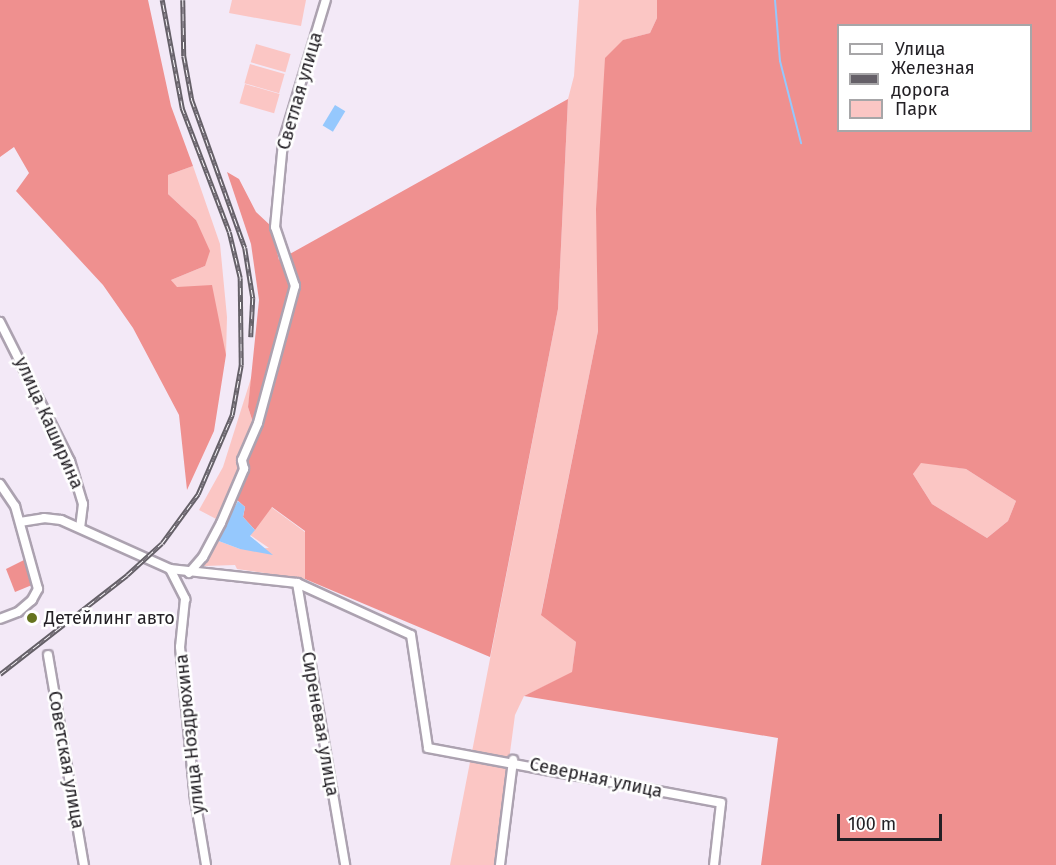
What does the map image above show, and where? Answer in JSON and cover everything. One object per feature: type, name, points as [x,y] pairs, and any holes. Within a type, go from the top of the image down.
[{"type":"street","name":"Светлая улица","points":[[189,573],[203,557],[221,523],[244,469],[242,460],[258,423],[295,286],[275,227],[283,142],[326,0]]},
{"type":"street","name":"улица Каширина","points":[[0,322],[70,461],[83,504],[80,527]]},
{"type":"street","points":[[0,484],[11,498],[20,522],[38,589],[32,600],[18,612],[0,619]]},
{"type":"street","points":[[20,522],[53,518],[80,527],[170,569],[189,573],[297,583],[411,635],[428,748],[513,760]]},
{"type":"street","name":"улица Ноздрюхина","points":[[170,569],[185,600],[180,647],[195,799],[206,865]]},
{"type":"street","name":"Сиреневая улица","points":[[297,583],[345,865]]},
{"type":"street","name":"Советская улица","points":[[48,656],[84,865]]},
{"type":"street","name":"Северная улица","points":[[500,865],[513,760],[722,803],[714,865]]},
{"type":"green space","points":[[232,0],[306,0],[301,26],[229,13]]},
{"type":"green space","points":[[579,0],[657,0],[657,18],[650,33],[624,40],[597,189],[598,331],[541,614],[576,642],[572,673],[524,696],[515,715],[495,865],[450,865],[558,309],[568,99],[574,76]]},
{"type":"green space","points":[[256,44],[291,54],[285,72],[251,62]]},
{"type":"green space","points":[[250,64],[285,74],[279,93],[244,83]]},
{"type":"green space","points":[[245,84],[280,94],[274,113],[239,103]]},
{"type":"green space","points":[[193,166],[220,244],[227,317],[226,355],[171,280],[205,266],[196,220],[168,194],[168,175]]},
{"type":"green space","points":[[252,375],[248,407],[254,426],[238,459],[239,469],[220,521],[199,510],[223,467]]},
{"type":"green space","points":[[921,462],[966,469],[1016,501],[1008,521],[987,538],[932,504],[913,474]]},
{"type":"green space","points":[[271,507],[305,532],[305,579],[237,569],[235,565],[205,566],[196,563],[216,540],[240,549],[269,548],[250,535]]},
{"type":"shaded area","points":[[0,0],[148,0],[171,106],[193,166],[168,175],[168,194],[196,220],[210,251],[205,266],[171,280],[177,287],[212,285],[226,355],[214,431],[187,490],[179,415],[133,328],[103,285],[16,191],[29,173],[14,147],[0,157]]},
{"type":"shaded area","points":[[657,0],[1056,0],[1056,865],[761,865],[778,738],[524,696],[572,672],[576,642],[541,615],[598,331],[596,209],[605,58],[623,40],[650,33],[657,18]],"holes":[[[921,463],[966,469],[1016,501],[1008,521],[987,538],[932,504],[913,474]]]},
{"type":"shaded area","points":[[568,99],[558,309],[490,657],[305,579],[305,531],[272,507],[255,530],[243,517],[245,507],[236,499],[248,472],[246,460],[257,435],[248,407],[259,300],[251,244],[227,172],[239,179],[256,212],[271,226],[279,260]]},
{"type":"shaded area","points":[[26,559],[32,585],[15,592],[6,569]]},
{"type":"water","points":[[335,105],[345,111],[333,132],[323,126]]},
{"type":"water","points":[[238,501],[245,507],[243,517],[255,530],[250,536],[273,555],[240,549],[216,540]]},
{"type":"waterway","points":[[775,0],[780,61],[801,143]]},
{"type":"railway","points":[[0,674],[127,575],[162,543],[198,494],[232,415],[241,365],[240,278],[229,232],[182,108],[162,0]]},
{"type":"railway","points":[[183,0],[184,56],[192,100],[245,248],[253,298],[251,337]]},
{"type":"place","name":"Детейлинг авто","points":[[32,618]]}]
